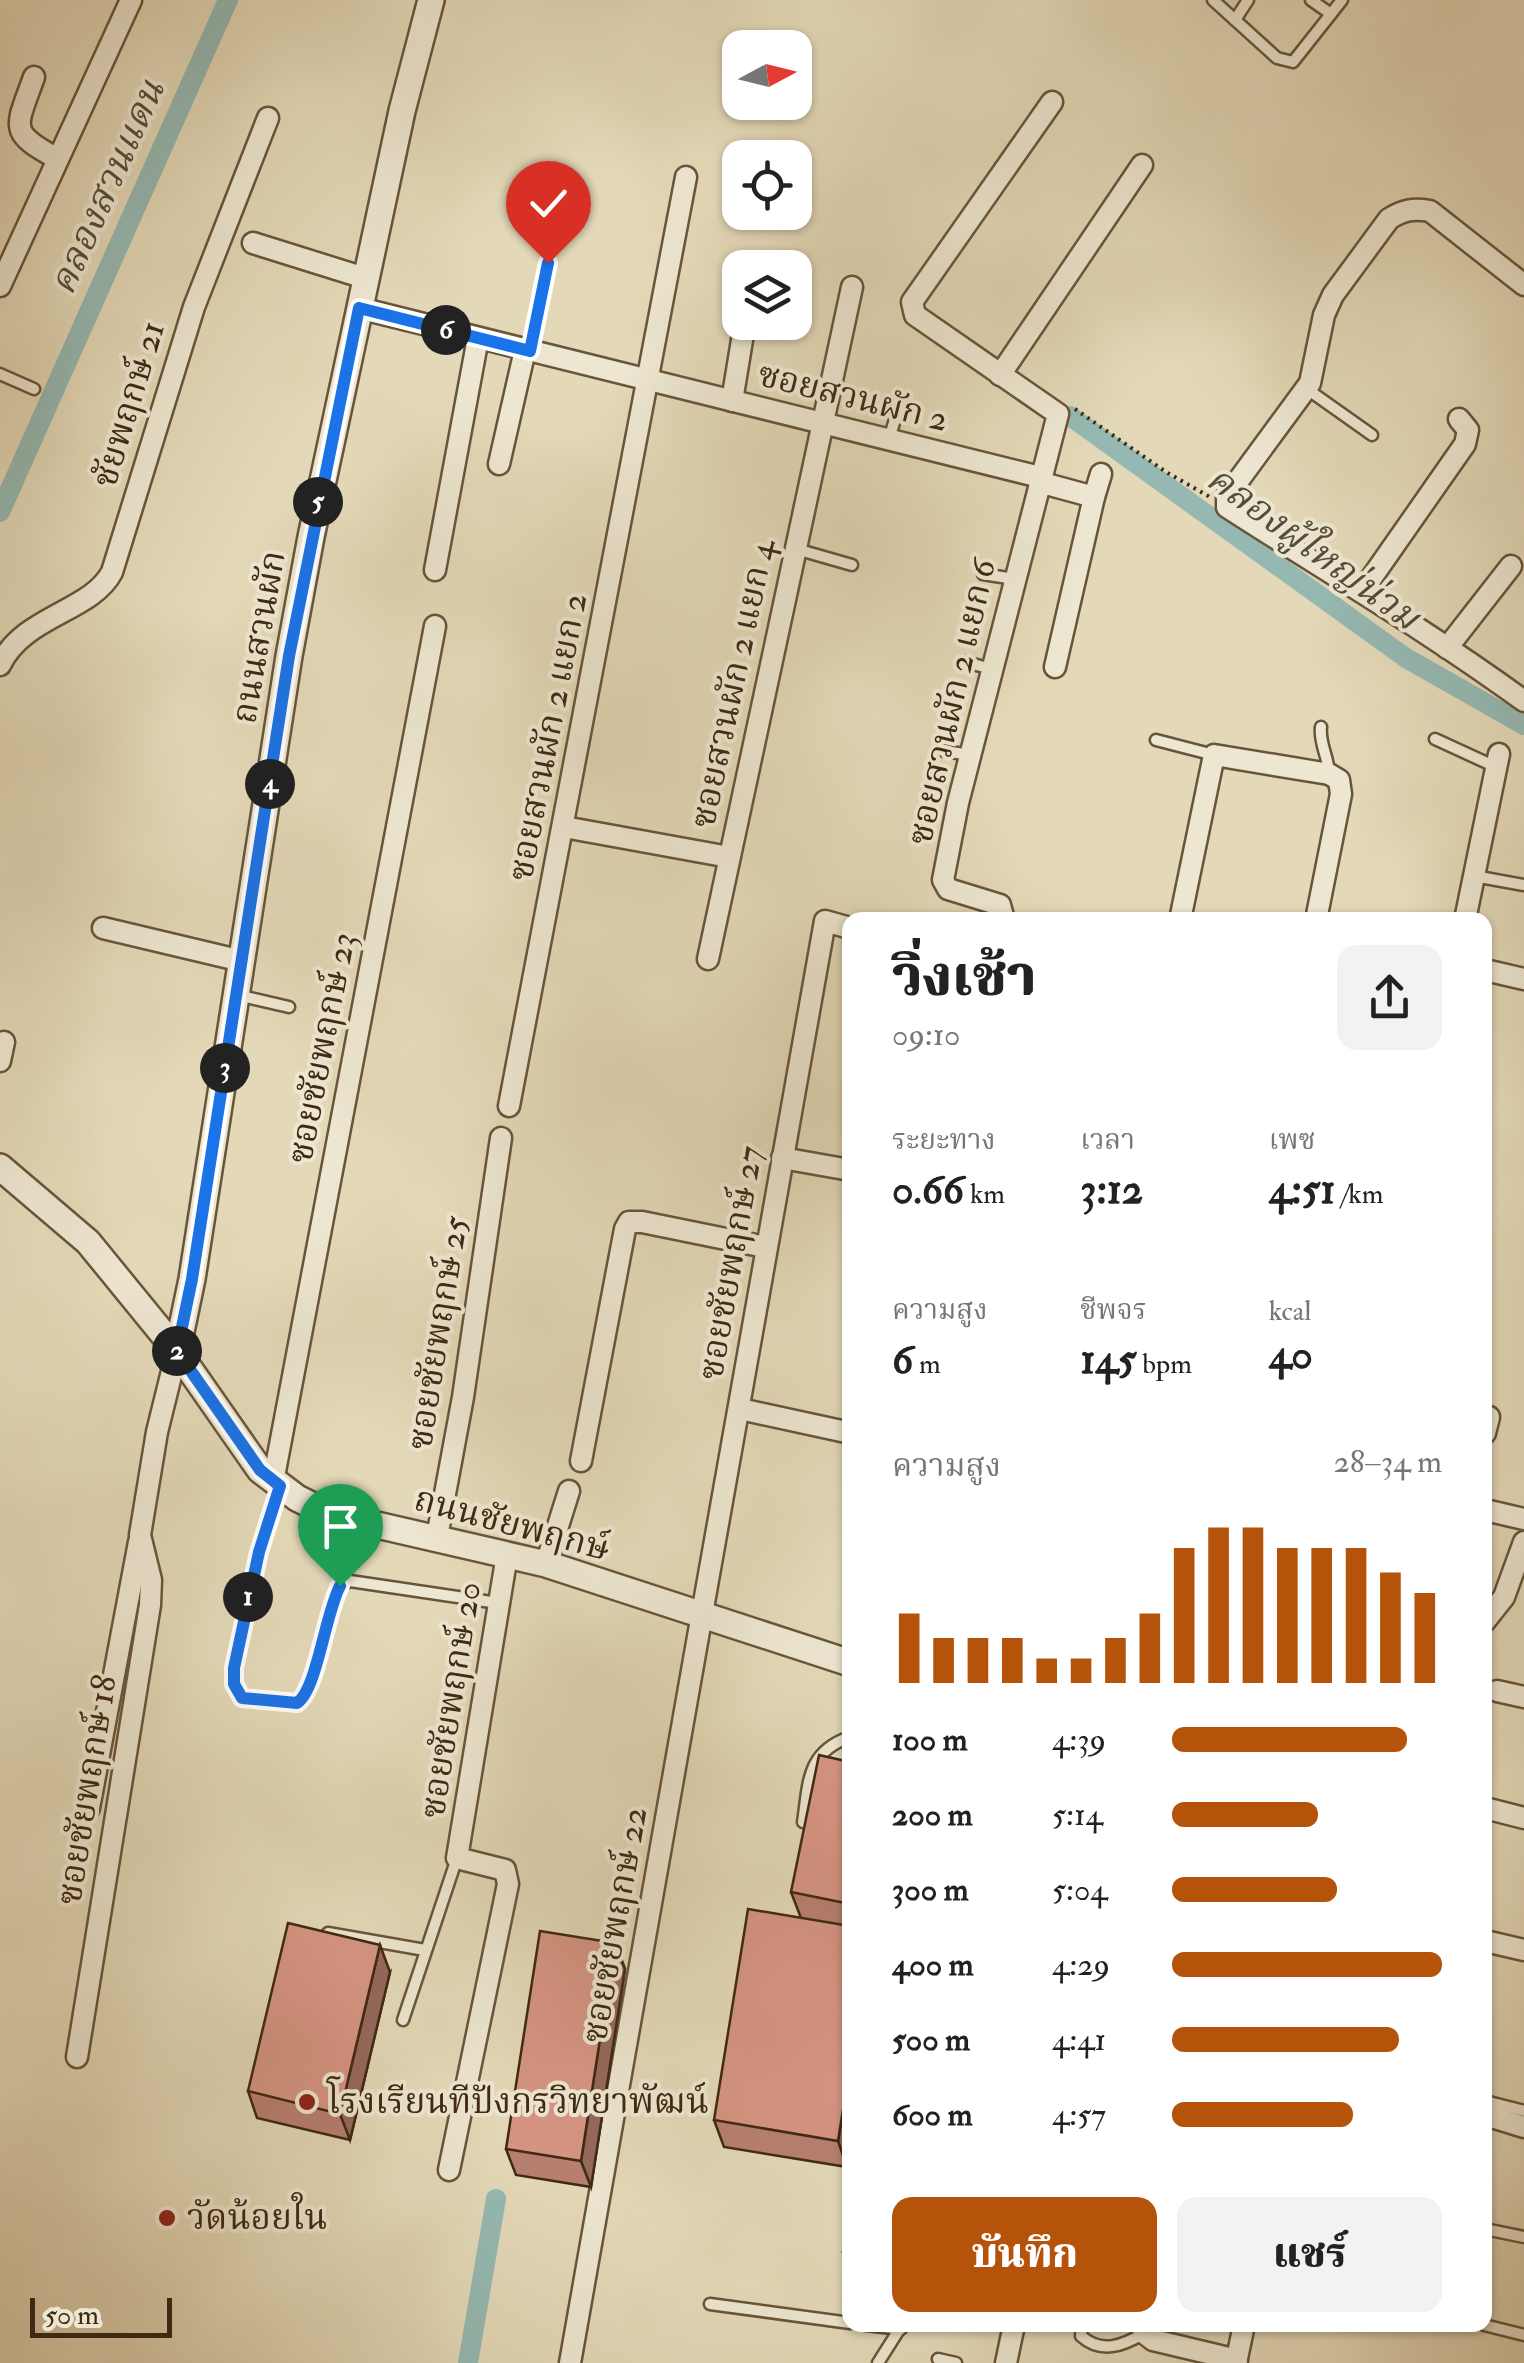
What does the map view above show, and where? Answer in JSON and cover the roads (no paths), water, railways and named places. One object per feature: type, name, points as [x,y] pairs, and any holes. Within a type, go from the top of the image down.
[{"type":"street","points":[[0,286],[130,0]]},
{"type":"street","name":"ถนนสวนผัก","points":[[177,1351],[192,1279],[289,656],[359,308],[431,0]]},
{"type":"street","points":[[34,77],[22,109],[22,135],[27,143],[58,160]]},
{"type":"street","points":[[1052,102],[912,302],[915,316],[1000,375],[1142,166]]},
{"type":"street","name":"ชัยพฤกษ์ 21","points":[[0,665],[7,652],[36,626],[108,582],[188,322],[268,118]]},
{"type":"street","name":"ซอยสวนผัก 2 แยก 2","points":[[508,1106],[686,177]]},
{"type":"street","points":[[1521,693],[1363,590],[1306,560],[1227,507],[1226,496],[1306,388],[1324,315],[1333,295],[1389,220],[1400,212],[1415,208],[1430,212],[1524,285]]},
{"type":"street","points":[[253,243],[368,278]]},
{"type":"street","name":"ซอยสวนผัก 2 แยก 4","points":[[708,958],[852,287]]},
{"type":"street","name":"ซอยสวนผัก 2","points":[[359,308],[889,439],[1094,497]]},
{"type":"street","points":[[434,570],[478,338]]},
{"type":"street","points":[[732,400],[742,340]]},
{"type":"street","points":[[499,464],[528,350]]},
{"type":"street","name":"ซอยสวนผัก 2 แยก 6","points":[[1000,375],[1058,414],[970,755],[944,885],[1002,912]]},
{"type":"street","points":[[1363,590],[1465,444],[1468,430],[1458,419]]},
{"type":"street","points":[[1055,667],[1101,474]]},
{"type":"street","points":[[1447,648],[1510,566]]},
{"type":"street","name":"ซอยชัยพฤกษ์ 23","points":[[276,1484],[435,626]]},
{"type":"street","points":[[1182,912],[1214,755],[1330,774],[1339,780],[1341,794],[1318,912]]},
{"type":"street","points":[[1467,912],[1497,760]]},
{"type":"street","points":[[564,828],[728,857]]},
{"type":"street","name":"ซอยชัยพฤกษ์ 27","points":[[703,1616],[825,921],[842,926]]},
{"type":"street","points":[[103,928],[242,961]]},
{"type":"street","points":[[1492,972],[1524,979]]},
{"type":"street","name":"ซอยชัยพฤกษ์ 25","points":[[436,1537],[463,1397],[502,1138]]},
{"type":"street","points":[[782,1158],[842,1169]]},
{"type":"street","name":"ถนนชัยพฤกษ์","points":[[0,1167],[88,1242],[177,1351],[260,1470],[276,1484],[321,1510],[546,1564],[842,1660]]},
{"type":"street","points":[[581,1460],[624,1229],[629,1222],[765,1247]]},
{"type":"street","name":"ซอยชัยพฤกษ์ 18","points":[[90,1808],[157,1432],[177,1351]]},
{"type":"street","points":[[740,1409],[842,1431]]},
{"type":"street","points":[[546,1564],[569,1492]]},
{"type":"street","points":[[1492,1512],[1524,1519]]},
{"type":"street","name":"ซอยชัยพฤกษ์ 18","points":[[76,2057],[150,1605],[151,1580],[140,1535]]},
{"type":"street","name":"ซอยชัยพฤกษ์ 20","points":[[449,2170],[508,1884],[505,1870],[457,1858],[507,1555]]},
{"type":"street","points":[[1492,1612],[1504,1597],[1522,1555]]},
{"type":"street","name":"ซอยชัยพฤกษ์ 22","points":[[570,2363],[703,1616]]},
{"type":"street","points":[[1498,1691],[1524,1697]]},
{"type":"street","points":[[1492,1810],[1524,1818]]},
{"type":"street","points":[[1492,1943],[1524,1950]]},
{"type":"street","points":[[1492,2117],[1524,2127]]},
{"type":"street","points":[[1006,2363],[1013,2332]]},
{"type":"street","points":[[1145,2332],[1153,2340],[1237,2362],[1243,2332]]},
{"type":"lane","points":[[1212,0],[1287,63],[1293,62],[1342,0]]},
{"type":"lane","points":[[1235,20],[1248,0]]},
{"type":"lane","points":[[1312,0],[1332,14]]},
{"type":"lane","points":[[528,350],[548,263]]},
{"type":"lane","points":[[0,374],[34,389]]},
{"type":"lane","points":[[1306,388],[1372,436]]},
{"type":"lane","points":[[889,439],[902,397]]},
{"type":"lane","points":[[796,549],[852,565]]},
{"type":"lane","points":[[983,574],[1014,579]]},
{"type":"lane","points":[[965,662],[992,669]]},
{"type":"lane","points":[[1322,727],[1320,739],[1330,774]]},
{"type":"lane","points":[[1434,739],[1497,760]]},
{"type":"lane","points":[[1156,740],[1214,755]]},
{"type":"lane","points":[[939,750],[970,755]]},
{"type":"lane","points":[[1474,876],[1524,885]]},
{"type":"lane","points":[[236,995],[289,1007]]},
{"type":"lane","points":[[276,1484],[234,1668],[234,1684],[242,1698],[297,1703],[304,1698],[310,1690],[334,1596],[340,1586],[350,1581],[500,1603]]},
{"type":"lane","points":[[803,1822],[814,1761],[823,1750],[842,1741]]},
{"type":"lane","points":[[403,2020],[457,1858]]},
{"type":"lane","points":[[318,1932],[425,1950]]},
{"type":"lane","points":[[1492,2103],[1524,2111]]},
{"type":"lane","points":[[1492,2230],[1524,2237]]},
{"type":"lane","points":[[710,2304],[842,2322]]},
{"type":"lane","points":[[1492,2327],[1524,2335]]},
{"type":"lane","points":[[878,2363],[899,2332]]},
{"type":"lane","points":[[1081,2332],[1086,2341],[1120,2347],[1138,2332]]},
{"type":"lane","points":[[938,2360],[956,2363]]},
{"type":"waterway","name":"คลองสวนแดน","points":[[0,512],[228,0]]},
{"type":"waterway","name":"คลองผู้ใหญ่น่วม","points":[[1070,416],[1406,658],[1524,725]]},
{"type":"waterway","points":[[468,2363],[496,2199]]},
{"type":"place","name":"โรงเรียนทีปังกรวิทยาพัฒน์","points":[[307,2102]]},
{"type":"place","name":"วัดน้อยใน","points":[[167,2218]]}]
